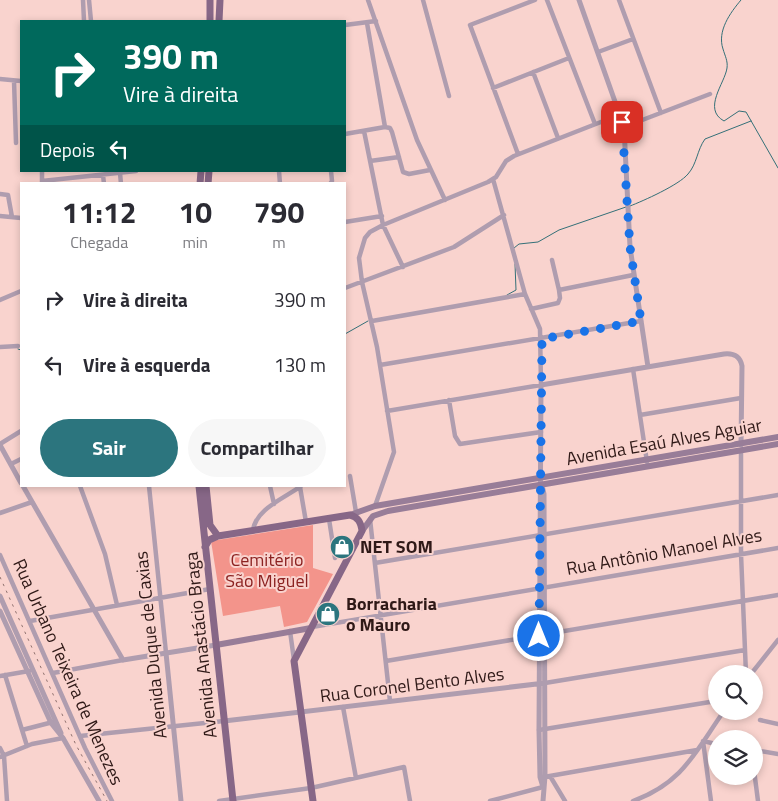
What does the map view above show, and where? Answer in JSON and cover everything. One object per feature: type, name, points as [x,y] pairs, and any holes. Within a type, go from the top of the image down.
[{"type":"main road","points":[[210,0],[210,20]]},
{"type":"main road","points":[[219,20],[220,0]]},
{"type":"main road","name":"Avenida Esaú Alves Aguiar","points":[[218,536],[329,519],[353,514],[375,506],[459,495],[741,447],[778,438]]},
{"type":"main road","name":"Avenida Esaú Alves Aguiar","points":[[741,447],[778,444]]},
{"type":"main road","name":"Avenida Anastácio Braga","points":[[199,487],[233,800]]},
{"type":"main road","name":"Avenida Anastácio Braga","points":[[206,487],[210,525],[218,536]]},
{"type":"main road","name":"Avenida Esaú Alves Aguiar","points":[[370,519],[384,512],[459,495]]},
{"type":"main road","points":[[313,801],[294,661],[362,530],[370,519],[375,506]]},
{"type":"main road","points":[[353,514],[357,518],[362,530]]},
{"type":"main road","points":[[205,547],[209,540],[218,536]]},
{"type":"main road","name":"Rua Antônio Manoel Alves","points":[[216,645],[311,628]]},
{"type":"street","points":[[83,0],[84,20]]},
{"type":"street","points":[[89,0],[91,20]]},
{"type":"street","points":[[368,0],[413,129],[445,200]]},
{"type":"street","points":[[423,0],[449,96]]},
{"type":"street","points":[[518,154],[470,25],[535,0]]},
{"type":"street","points":[[547,0],[594,124]]},
{"type":"street","points":[[579,0],[624,127],[627,204],[633,275],[648,367]]},
{"type":"street","points":[[619,0],[661,113]]},
{"type":"street","points":[[346,25],[376,21]]},
{"type":"street","points":[[367,22],[385,127]]},
{"type":"street","points":[[598,52],[633,38]]},
{"type":"street","points":[[493,88],[570,58]]},
{"type":"street","points":[[533,72],[558,138]]},
{"type":"street","points":[[0,79],[20,81]]},
{"type":"street","points":[[14,81],[16,143]]},
{"type":"street","points":[[624,127],[710,94]]},
{"type":"street","points":[[375,506],[393,458],[388,411],[380,365],[372,321],[362,282],[359,258],[362,243],[370,232],[383,225],[493,179],[506,161],[518,154],[606,120]]},
{"type":"street","points":[[346,134],[385,127],[392,131],[403,172],[406,174],[430,170]]},
{"type":"street","points":[[364,131],[383,225],[403,267]]},
{"type":"street","points":[[370,162],[399,157]]},
{"type":"street","points":[[42,182],[128,172]]},
{"type":"street","points":[[120,173],[121,182]]},
{"type":"street","points":[[103,175],[104,182]]},
{"type":"street","points":[[493,179],[525,294],[539,325],[542,339],[542,481],[539,495],[542,535],[542,730],[545,776],[543,801]]},
{"type":"street","points":[[0,194],[8,195],[12,217]]},
{"type":"street","points":[[346,288],[460,244],[504,215]]},
{"type":"street","points":[[0,216],[20,218]]},
{"type":"street","points":[[346,222],[382,216]]},
{"type":"street","points":[[531,309],[558,303],[560,298],[559,290],[552,260]]},
{"type":"street","points":[[559,290],[633,275]]},
{"type":"street","points":[[0,300],[20,291]]},
{"type":"street","points":[[372,321],[525,294]]},
{"type":"street","points":[[380,365],[641,321]]},
{"type":"street","points":[[0,347],[18,346]]},
{"type":"street","points":[[388,411],[724,354],[735,355],[739,358],[742,366],[741,554],[746,665]]},
{"type":"street","points":[[633,369],[647,463]]},
{"type":"street","points":[[640,415],[741,398]]},
{"type":"street","points":[[448,400],[454,436],[460,444],[541,432]]},
{"type":"street","points":[[20,432],[0,444],[20,481]]},
{"type":"street","points":[[11,464],[20,460]]},
{"type":"street","points":[[350,476],[353,514]]},
{"type":"street","points":[[24,487],[123,660]]},
{"type":"street","points":[[80,487],[105,554],[117,605]]},
{"type":"street","name":"Avenida Duque de Caxias","points":[[148,487],[181,801]]},
{"type":"street","points":[[270,487],[274,504]]},
{"type":"street","points":[[253,531],[257,517],[298,487],[306,522]]},
{"type":"street","points":[[375,563],[778,495]]},
{"type":"street","points":[[0,513],[32,502]]},
{"type":"street","points":[[329,519],[335,558]]},
{"type":"street","points":[[370,519],[390,702]]},
{"type":"street","name":"Rua Antônio Manoel Alves","points":[[311,628],[778,548]]},
{"type":"street","name":"Rua Urbano Teixeira de Menezes","points":[[0,555],[80,736],[112,801]]},
{"type":"street","points":[[30,621],[210,589]]},
{"type":"street","points":[[386,661],[778,595]]},
{"type":"street","name":"Rua Urbano Teixeira de Menezes","points":[[0,596],[2,605],[54,722],[99,801]]},
{"type":"street","name":"Rua Urbano Teixeira de Menezes","points":[[0,611],[30,670]]},
{"type":"street","points":[[290,631],[294,661]]},
{"type":"street","points":[[758,665],[778,640]]},
{"type":"street","name":"Rua Antônio Manoel Alves","points":[[53,673],[216,645]]},
{"type":"street","name":"Rua Coronel Bento Alves","points":[[80,736],[390,702],[542,683],[745,650]]},
{"type":"street","points":[[27,746],[2,675],[30,670]]},
{"type":"street","points":[[542,730],[708,702]]},
{"type":"street","points":[[343,707],[356,778]]},
{"type":"street","points":[[634,801],[660,790],[672,781],[718,720]]},
{"type":"street","points":[[760,720],[778,724]]},
{"type":"street","points":[[22,730],[54,722]]},
{"type":"street","points":[[2,756],[27,746],[63,738]]},
{"type":"street","points":[[703,742],[708,743]]},
{"type":"street","points":[[703,742],[711,801]]},
{"type":"street","points":[[0,748],[7,801]]},
{"type":"street","points":[[545,776],[697,750]]},
{"type":"street","points":[[763,752],[778,754]]},
{"type":"street","points":[[219,801],[311,788],[404,767],[410,801]]},
{"type":"street","points":[[545,776],[566,801]]},
{"type":"street","points":[[756,785],[758,801]]},
{"type":"street","points":[[490,801],[543,787]]},
{"type":"green space","name":"Cemitério São Miguel","points":[[313,525],[313,568],[333,574],[307,622],[284,627],[280,606],[223,616],[211,541]]},
{"type":"waterway","points":[[741,0],[729,16],[723,29],[722,42],[727,68],[716,96],[715,110],[724,121],[739,111],[746,112],[778,168]]},
{"type":"waterway","points":[[630,206],[677,183],[688,174],[705,139],[751,121]]},
{"type":"waterway","points":[[514,248],[519,244],[538,242],[559,230],[626,207]]},
{"type":"waterway","points":[[507,295],[516,290],[515,264]]},
{"type":"waterway","points":[[346,333],[368,321]]},
{"type":"railway","points":[[0,577],[76,745],[107,801]]},
{"type":"place","name":"NET SOM","points":[[342,547]]},
{"type":"place","name":"Borracharia o Mauro","points":[[328,614]]},
{"type":"route","points":[[539,636],[542,339],[641,321],[630,247],[625,133],[622,122]]}]
